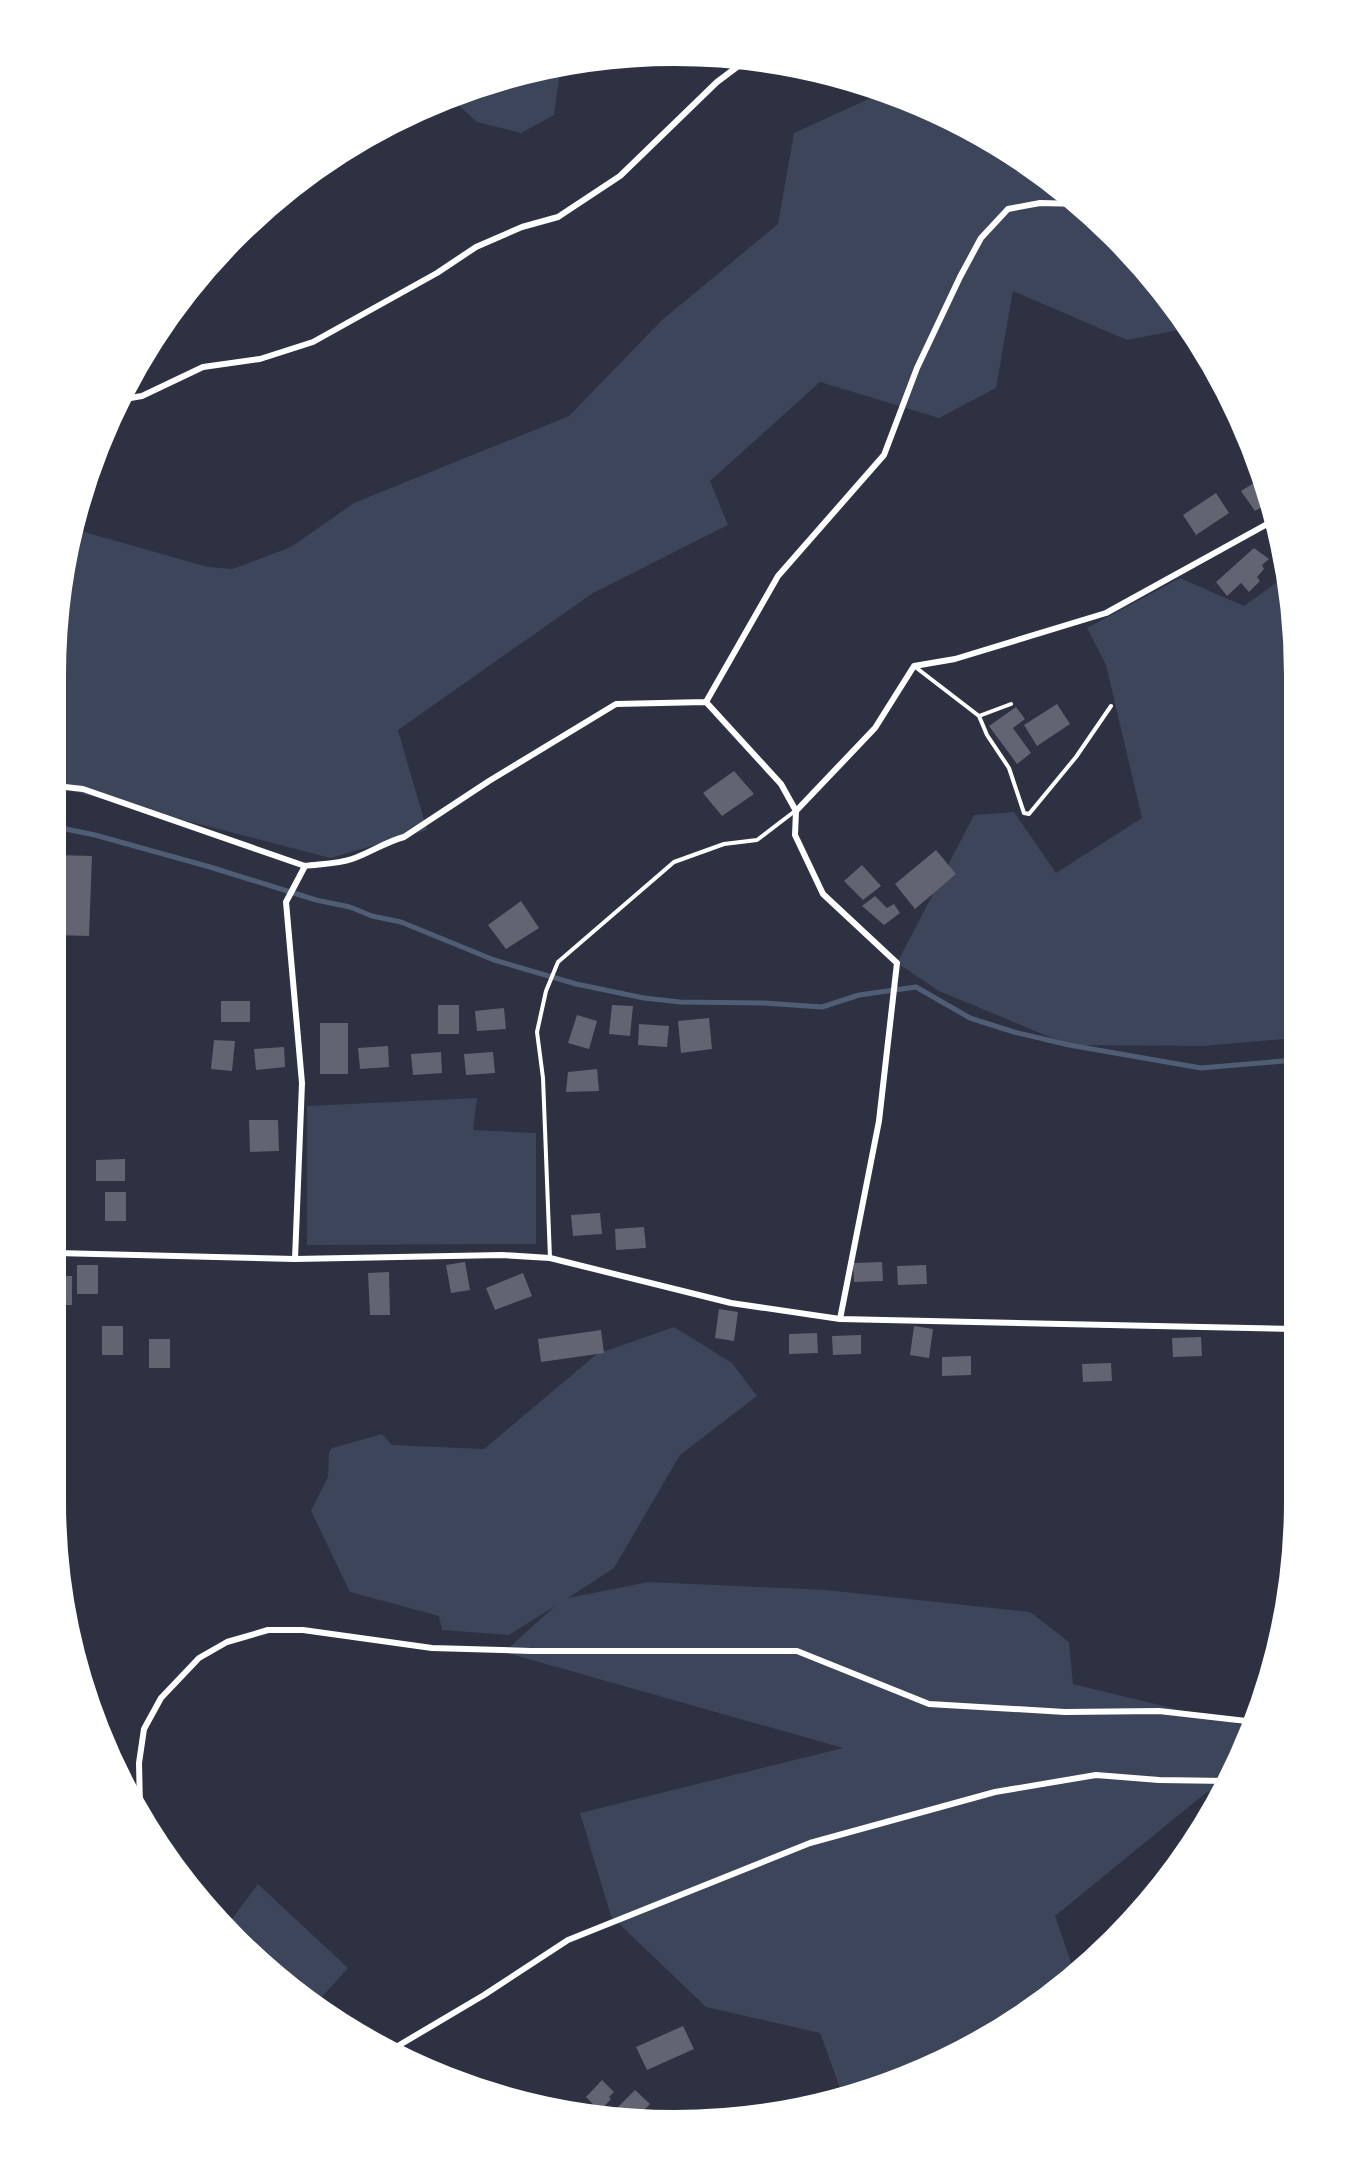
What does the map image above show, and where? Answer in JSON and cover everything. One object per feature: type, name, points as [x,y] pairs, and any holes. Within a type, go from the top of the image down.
[{"type":"street","points":[[127,399],[142,396],[203,367],[260,359],[312,342],[437,273],[476,247],[522,227],[558,217],[620,176],[717,82],[739,65]]},
{"type":"street","points":[[706,702],[778,576],[884,455],[917,368],[981,238],[1008,209],[1040,203],[1067,204]]},
{"type":"street","points":[[796,811],[875,728],[914,666],[956,659],[1106,613],[1269,523]]},
{"type":"street","points":[[62,787],[83,789],[305,866],[350,860],[390,841],[404,837],[489,781],[616,704],[706,702],[781,784],[796,811],[795,836],[823,894],[897,963],[879,1121],[840,1319]]},
{"type":"street","points":[[295,1259],[302,1083],[286,902],[305,866]]},
{"type":"street","points":[[62,1252],[295,1259],[502,1255],[550,1258],[731,1304],[840,1319],[1288,1329]]},
{"type":"street","points":[[140,1800],[139,1763],[144,1729],[161,1698],[199,1658],[227,1642],[268,1630],[303,1630],[443,1648],[531,1651],[797,1651],[929,1704],[1065,1712],[1159,1711],[1247,1721]]},
{"type":"street","points":[[396,2047],[484,1995],[568,1940],[810,1844],[995,1792],[1096,1775],[1159,1780],[1220,1781]]},
{"type":"lane","points":[[914,666],[980,716],[987,735],[1009,768],[1024,813],[1029,814],[1076,757],[1111,706]]},
{"type":"lane","points":[[980,716],[1011,704]]},
{"type":"lane","points":[[550,1258],[543,1078],[537,1032],[547,989],[558,962],[674,862],[724,844],[757,840],[796,811]]},
{"type":"shaded area","points":[[560,72],[554,115],[521,133],[477,122],[455,102],[516,82]]},
{"type":"shaded area","points":[[876,96],[946,125],[1015,165],[1079,214],[1135,270],[1181,330],[1127,340],[1013,291],[996,388],[939,418],[820,382],[710,481],[728,525],[593,593],[398,730],[427,830],[330,858],[62,789],[63,634],[67,594],[79,530],[208,567],[233,569],[291,547],[354,503],[569,416],[662,320],[778,224],[794,133]]},
{"type":"shaded area","points":[[1180,578],[1244,606],[1280,580],[1288,674],[1288,1039],[1203,1046],[1069,1045],[939,991],[897,963],[974,815],[1014,812],[1056,873],[1142,818],[1106,665],[1087,628]]},
{"type":"shaded area","points":[[477,1098],[473,1130],[536,1133],[536,1244],[307,1245],[307,1106]]},
{"type":"shaded area","points":[[674,1327],[732,1363],[757,1396],[680,1455],[614,1568],[568,1598],[648,1582],[826,1590],[1030,1612],[1069,1642],[1073,1684],[1245,1726],[1214,1790],[1207,1792],[1055,1916],[1072,1965],[1061,1977],[1015,2011],[946,2051],[909,2068],[841,2091],[820,2033],[706,2007],[611,1916],[580,1813],[843,1748],[504,1652],[555,1606],[509,1635],[442,1630],[439,1616],[350,1592],[311,1511],[328,1477],[329,1452],[332,1448],[382,1434],[392,1445],[484,1449],[597,1354]]},
{"type":"shaded area","points":[[258,1884],[348,1968],[319,2000],[270,1962],[229,1922]]},
{"type":"building","points":[[1256,481],[1264,506],[1255,511],[1241,491]]},
{"type":"building","points":[[1216,493],[1229,513],[1196,535],[1183,515]]},
{"type":"building","points":[[1254,548],[1269,559],[1262,565],[1264,569],[1257,577],[1260,581],[1249,592],[1241,583],[1227,596],[1216,582]]},
{"type":"building","points":[[1057,704],[1070,724],[1037,746],[1024,725]]},
{"type":"building","points":[[1016,707],[1025,719],[1013,728],[1031,753],[1017,764],[989,726]]},
{"type":"building","points":[[734,771],[754,794],[722,816],[703,793]]},
{"type":"building","points":[[936,850],[956,874],[915,909],[895,884]]},
{"type":"building","points":[[62,855],[92,856],[89,936],[62,935]]},
{"type":"building","points":[[862,865],[881,886],[863,900],[844,881]]},
{"type":"building","points":[[875,896],[887,908],[894,904],[900,913],[884,925],[862,906]]},
{"type":"building","points":[[521,901],[539,928],[506,949],[488,925]]},
{"type":"building","points":[[221,1001],[250,1001],[250,1022],[221,1022]]},
{"type":"building","points":[[438,1005],[459,1005],[459,1034],[438,1034]]},
{"type":"building","points":[[612,1005],[633,1006],[630,1036],[609,1034]]},
{"type":"building","points":[[504,1008],[506,1029],[477,1031],[475,1011]]},
{"type":"building","points":[[577,1015],[597,1021],[589,1049],[568,1043]]},
{"type":"building","points":[[709,1018],[712,1049],[681,1053],[678,1021]]},
{"type":"building","points":[[320,1023],[348,1023],[348,1074],[320,1074]]},
{"type":"building","points":[[639,1024],[669,1026],[667,1047],[638,1045]]},
{"type":"building","points":[[214,1040],[235,1041],[232,1071],[211,1069]]},
{"type":"building","points":[[388,1046],[389,1067],[360,1069],[358,1048]]},
{"type":"building","points":[[284,1047],[285,1067],[256,1070],[254,1049]]},
{"type":"building","points":[[441,1052],[442,1073],[413,1075],[411,1054]]},
{"type":"building","points":[[493,1052],[495,1073],[466,1075],[464,1054]]},
{"type":"building","points":[[597,1069],[599,1091],[566,1092],[568,1072]]},
{"type":"building","points":[[249,1120],[278,1120],[279,1151],[250,1152]]},
{"type":"building","points":[[125,1159],[125,1181],[96,1181],[96,1160]]},
{"type":"building","points":[[105,1192],[126,1192],[126,1221],[105,1221]]},
{"type":"building","points":[[600,1213],[602,1234],[573,1236],[571,1215]]},
{"type":"building","points":[[644,1227],[646,1248],[616,1250],[615,1229]]},
{"type":"building","points":[[465,1262],[470,1290],[451,1293],[446,1265]]},
{"type":"building","points":[[882,1262],[883,1281],[854,1282],[853,1263]]},
{"type":"building","points":[[77,1265],[98,1265],[98,1294],[77,1294]]},
{"type":"building","points":[[926,1265],[927,1284],[898,1285],[897,1266]]},
{"type":"building","points":[[389,1272],[390,1315],[370,1315],[368,1273]]},
{"type":"building","points":[[523,1273],[532,1296],[495,1310],[486,1288]]},
{"type":"building","points":[[62,1276],[72,1276],[72,1305],[62,1305]]},
{"type":"building","points":[[719,1309],[738,1312],[734,1341],[715,1338]]},
{"type":"building","points":[[102,1326],[123,1326],[123,1355],[102,1355]]},
{"type":"building","points":[[914,1326],[933,1329],[929,1358],[910,1355]]},
{"type":"building","points":[[601,1330],[604,1353],[541,1362],[538,1339]]},
{"type":"building","points":[[817,1333],[818,1353],[789,1354],[789,1334]]},
{"type":"building","points":[[861,1335],[861,1354],[833,1355],[832,1336]]},
{"type":"building","points":[[1201,1337],[1202,1356],[1173,1357],[1172,1338]]},
{"type":"building","points":[[149,1339],[170,1339],[170,1368],[149,1368]]},
{"type":"building","points":[[971,1356],[971,1375],[942,1376],[942,1357]]},
{"type":"building","points":[[1111,1363],[1112,1381],[1083,1382],[1082,1364]]},
{"type":"building","points":[[683,2026],[694,2049],[647,2070],[636,2047]]},
{"type":"building","points":[[602,2080],[614,2092],[601,2110],[586,2097]]},
{"type":"building","points":[[635,2090],[650,2104],[641,2113],[614,2111]]},
{"type":"waterway","points":[[62,828],[95,835],[316,900],[350,907],[372,916],[401,922],[494,960],[576,984],[644,998],[680,1002],[764,1003],[822,1007],[859,995],[916,987],[970,1018],[1014,1032],[1069,1045],[1201,1068],[1288,1061]]}]
